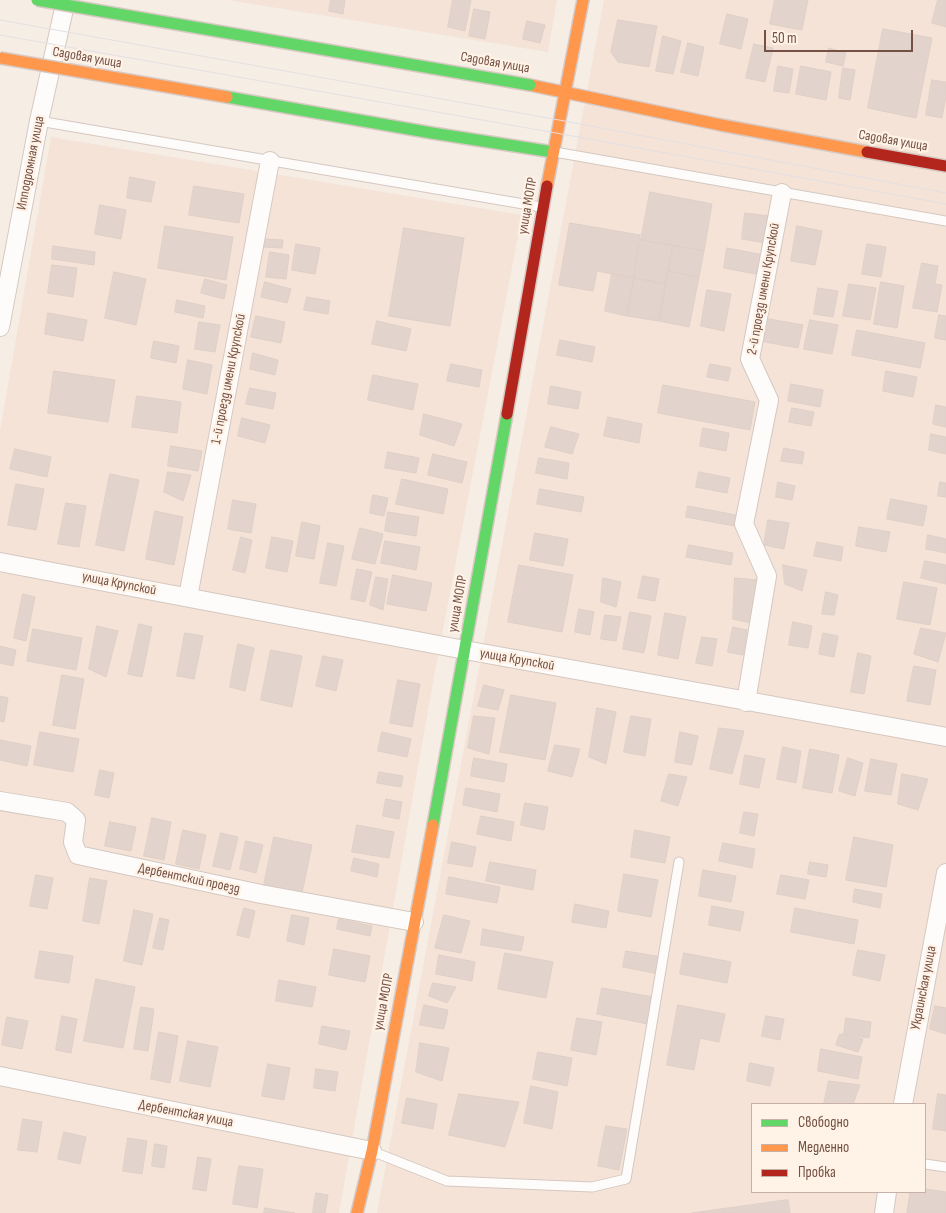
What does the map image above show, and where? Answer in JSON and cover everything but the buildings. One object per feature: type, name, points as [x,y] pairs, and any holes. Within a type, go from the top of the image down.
[{"type":"main road","name":"Садовая улица","points":[[37,0],[530,84],[722,125],[946,166]]},
{"type":"main road","name":"улица МОПР","points":[[357,1213],[372,1151],[465,650],[564,91],[583,0]]},
{"type":"main road","name":"Садовая улица","points":[[0,58],[553,152]]},
{"type":"street","name":"Ипподромная улица","points":[[0,327],[39,121],[66,0]]},
{"type":"street","name":"1-й проезд имени Крупской","points":[[188,597],[270,161]]},
{"type":"street","name":"2-й проезд имени Крупской","points":[[746,702],[768,576],[744,524],[769,400],[750,359],[782,193]]},
{"type":"street","name":"улица Крупской","points":[[0,562],[746,702],[946,737]]},
{"type":"street","name":"Дербентский проезд","points":[[0,801],[66,812],[76,820],[73,842],[78,855],[261,894],[414,922]]},
{"type":"street","name":"Украинская улица","points":[[903,1103],[946,872]]},
{"type":"street","name":"Дербентская улица","points":[[0,1076],[372,1151]]},
{"type":"street","points":[[884,1213],[887,1193]]},
{"type":"lane","points":[[39,121],[543,208]]},
{"type":"lane","points":[[553,152],[946,222]]},
{"type":"lane","points":[[372,1151],[447,1181],[592,1187],[626,1179],[678,862]]},
{"type":"lane","points":[[926,1164],[946,1167]]},
{"type":"shaded area","points":[[228,0],[557,0],[548,52]]},
{"type":"shaded area","points":[[604,0],[946,0],[946,1213],[377,1213]]},
{"type":"shaded area","points":[[51,137],[522,215],[435,671],[339,1213],[0,1213],[0,431]]},
{"type":"tram line","points":[[0,20],[559,120],[946,193]]},
{"type":"tram line","points":[[0,35],[946,204]]},
{"type":"traffic: fast","points":[[37,0],[530,85]]},
{"type":"traffic: fast","points":[[227,97],[432,133]]},
{"type":"traffic: fast","points":[[432,133],[553,152]]},
{"type":"traffic: fast","points":[[433,825],[507,414]]},
{"type":"traffic: slow","points":[[547,186],[583,0]]},
{"type":"traffic: slow","points":[[0,58],[227,97]]},
{"type":"traffic: slow","points":[[530,85],[721,125],[867,152]]},
{"type":"traffic: slow","points":[[357,1213],[372,1151],[433,825]]},
{"type":"traffic: jam","points":[[867,152],[946,166]]},
{"type":"traffic: jam","points":[[507,414],[547,186]]}]
